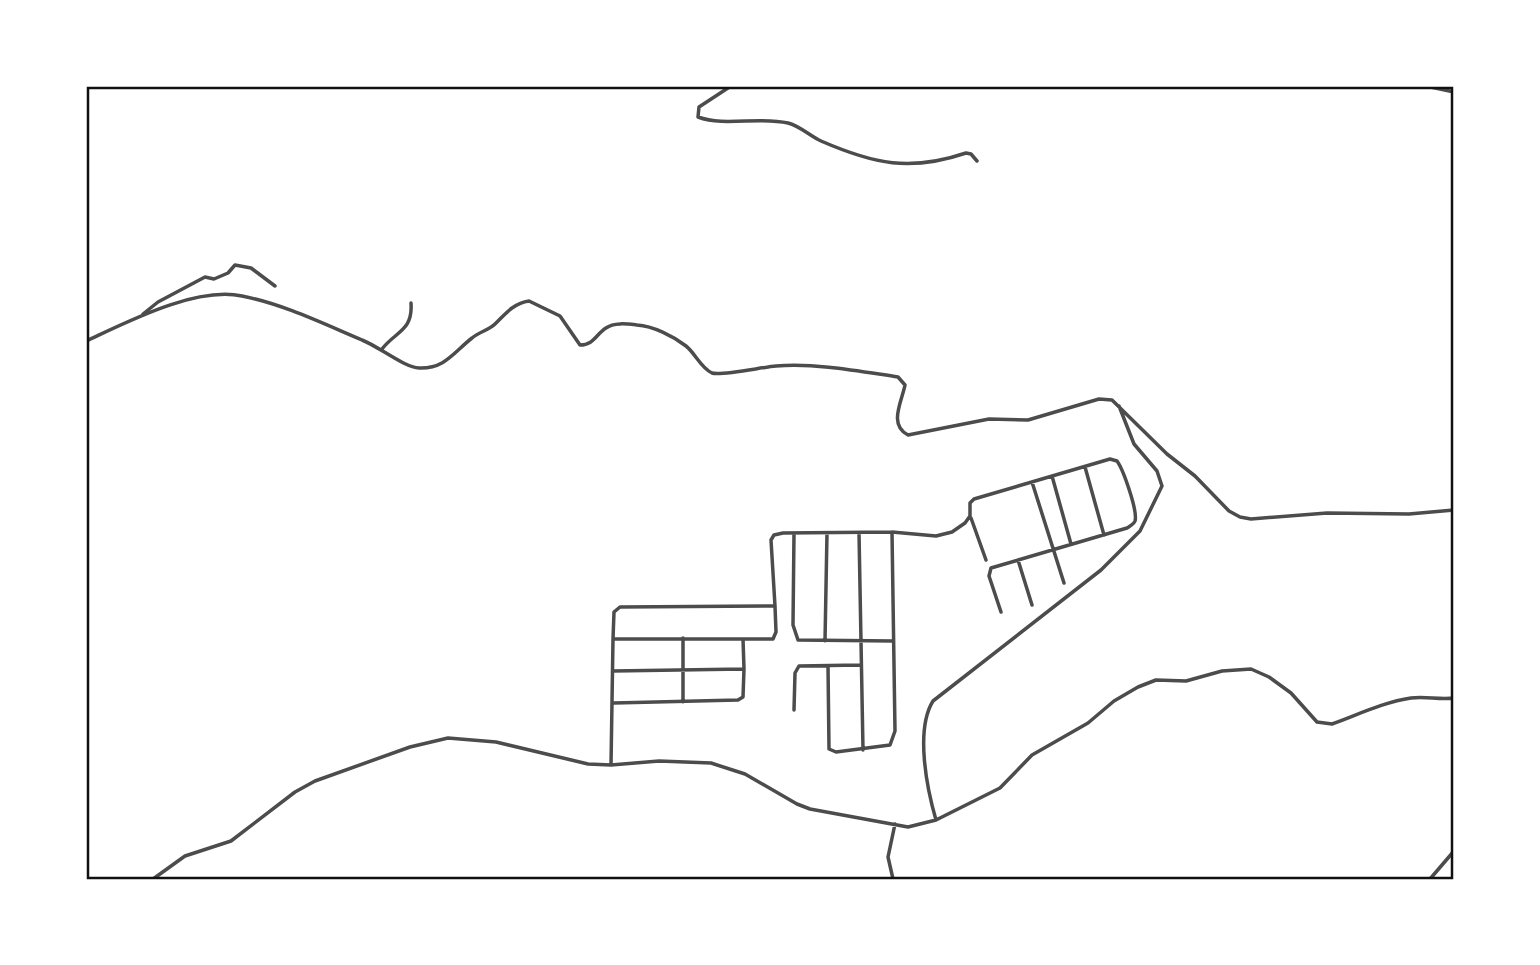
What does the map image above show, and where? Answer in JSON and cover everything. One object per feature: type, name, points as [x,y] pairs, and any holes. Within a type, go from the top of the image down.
[{"type":"street","points":[[731,86],[699,107],[698,117],[716,122],[744,119],[790,123],[819,140],[873,160],[927,164],[966,153],[971,154],[977,161]]},
{"type":"street","points":[[1426,86],[1454,92]]},
{"type":"street","points":[[142,315],[158,302],[205,277],[214,279],[228,273],[235,265],[251,268],[275,286]]},
{"type":"street","points":[[86,341],[142,315],[210,295],[242,295],[307,317],[382,349],[410,367],[418,369],[441,365],[471,339],[494,326],[504,313],[529,301],[560,316],[580,345],[591,343],[611,325],[640,325],[659,331],[686,346],[712,372],[720,374],[746,368],[823,366],[898,377],[905,385],[898,425],[908,435],[989,419],[1028,420],[1099,399],[1112,400],[1229,511],[1240,517],[1251,519],[1327,513],[1409,514],[1454,509]]},
{"type":"street","points":[[382,349],[406,328],[411,316],[411,303]]},
{"type":"street","points":[[936,820],[924,762],[926,718],[933,701],[1101,570],[1140,531],[1163,486],[1157,471],[1134,444],[1119,406]]},
{"type":"street","points":[[986,560],[970,516],[972,500],[1114,459],[1122,467],[1135,522],[1127,528],[989,570],[1000,612]]},
{"type":"street","points":[[1085,467],[1104,535]]},
{"type":"street","points":[[1052,476],[1071,544]]},
{"type":"street","points":[[1032,482],[1064,583]]},
{"type":"street","points":[[613,639],[773,639],[776,632],[772,536],[783,533],[892,532],[942,535],[960,528],[970,516]]},
{"type":"street","points":[[828,666],[829,749],[836,752],[887,746],[893,740],[892,532]]},
{"type":"street","points":[[794,533],[793,631],[798,640],[893,641]]},
{"type":"street","points":[[825,641],[827,533]]},
{"type":"street","points":[[859,533],[863,750]]},
{"type":"street","points":[[1018,560],[1032,605]]},
{"type":"street","points":[[611,765],[614,612],[620,607],[775,606]]},
{"type":"street","points":[[683,638],[683,702]]},
{"type":"street","points":[[614,703],[741,699],[743,639]]},
{"type":"street","points":[[794,710],[796,668],[804,665],[860,665]]},
{"type":"street","points":[[613,671],[744,669]]},
{"type":"street","points":[[153,879],[185,856],[231,841],[295,792],[316,781],[430,741],[464,738],[496,742],[566,761],[611,765],[659,761],[711,763],[745,774],[785,798],[810,809],[916,826],[936,820],[1000,788],[1032,755],[1088,723],[1114,701],[1156,680],[1186,681],[1223,671],[1251,669],[1291,693],[1308,715],[1325,724],[1408,698],[1454,698]]},
{"type":"street","points":[[893,879],[888,857],[895,824]]},
{"type":"street","points":[[1430,879],[1454,851]]}]
